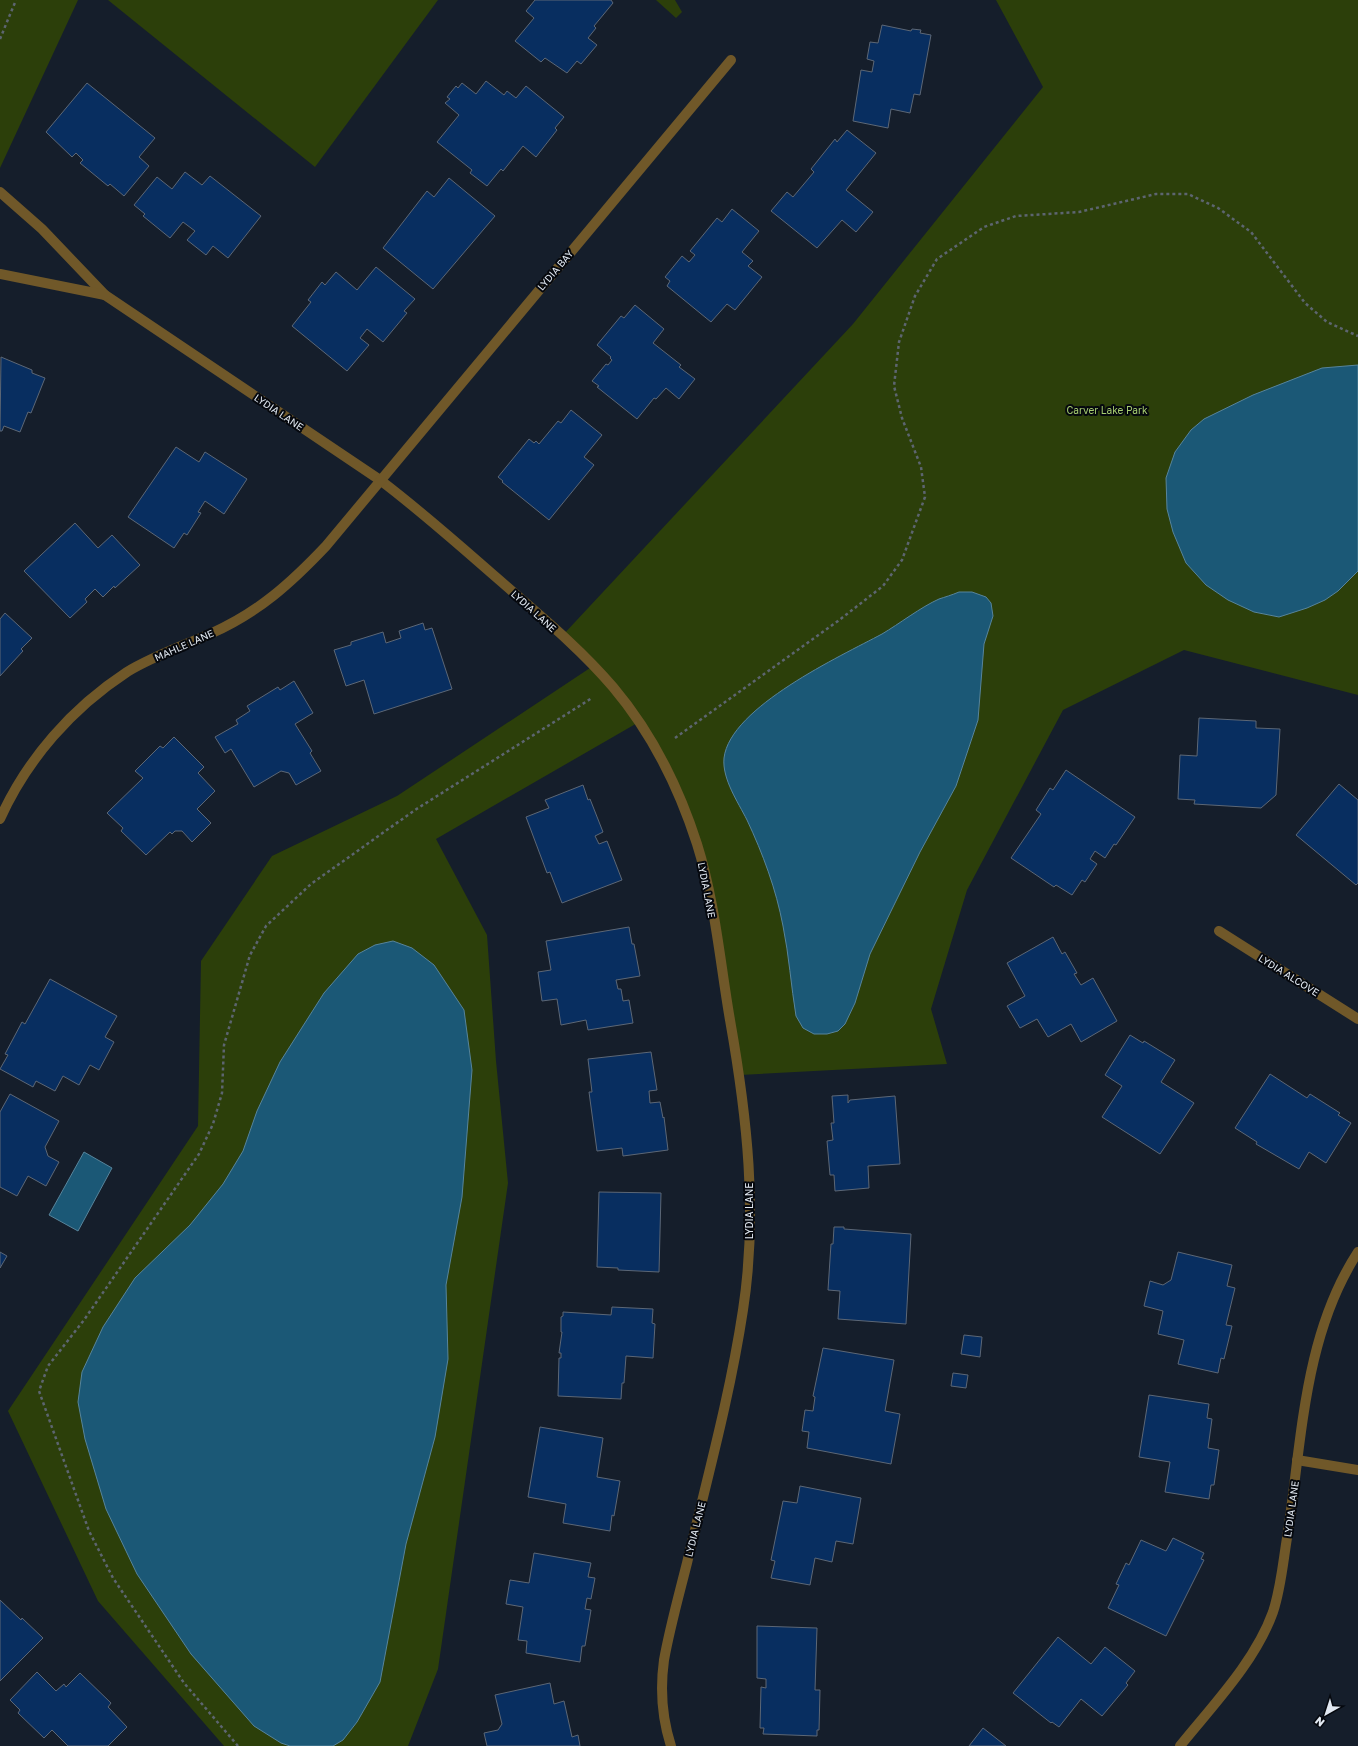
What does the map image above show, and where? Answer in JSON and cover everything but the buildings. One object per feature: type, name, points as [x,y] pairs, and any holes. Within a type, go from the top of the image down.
[{"type":"street","name":"LYDIA BAY","points":[[380,480],[730,60]]},
{"type":"street","name":"LYDIA LANE","points":[[0,192],[42,229],[105,295],[380,480],[412,504],[535,611],[578,651],[611,686],[632,712],[657,753],[684,808],[697,843],[706,876],[740,1075],[747,1140],[750,1190],[747,1283],[736,1358],[666,1647],[662,1672],[664,1713],[671,1746]]},
{"type":"street","name":"LYDIA LANE","points":[[0,274],[105,295]]},
{"type":"street","name":"MAHLE LANE","points":[[0,819],[15,789],[37,755],[85,704],[106,687],[137,667],[238,620],[280,592],[326,546],[380,480]]},
{"type":"street","name":"LYDIA ALCOVE","points":[[1219,931],[1358,1019]]},
{"type":"street","name":"LYDIA LANE","points":[[1180,1746],[1239,1673],[1267,1628],[1279,1585],[1311,1370],[1319,1339],[1336,1293],[1358,1252]]},
{"type":"street","points":[[1297,1460],[1358,1470]]},
{"type":"path","points":[[0,39],[16,0]]},
{"type":"path","points":[[657,753],[688,728],[838,621],[883,586],[902,560],[925,497],[921,468],[902,418],[894,386],[899,342],[915,296],[937,259],[984,227],[1016,216],[1078,212],[1156,194],[1188,194],[1218,208],[1251,232],[1305,303],[1327,322],[1358,336]]},
{"type":"path","points":[[238,1746],[184,1683],[112,1578],[92,1538],[39,1391],[48,1366],[84,1320],[199,1154],[213,1124],[222,1093],[224,1045],[250,955],[266,926],[310,884],[415,810],[611,686]]},
{"type":"green space","points":[[0,0],[78,0],[0,168]]},
{"type":"green space","points":[[108,0],[438,0],[315,167]]},
{"type":"green space","points":[[656,0],[675,0],[682,12],[676,18]]},
{"type":"green space","name":"Carver Lake Park","points":[[996,0],[1358,0],[1358,695],[1184,650],[1063,710],[967,890],[931,1009],[947,1064],[740,1075],[697,843],[639,722],[436,839],[487,935],[496,1061],[508,1183],[438,1669],[408,1746],[224,1746],[98,1601],[8,1411],[198,1126],[201,961],[272,856],[397,796],[593,666],[562,636],[853,324],[1043,87]]},
{"type":"water","points":[[1358,365],[1358,571],[1338,591],[1325,600],[1307,608],[1279,617],[1254,612],[1228,600],[1206,585],[1186,563],[1173,532],[1167,509],[1166,478],[1175,452],[1191,430],[1204,419],[1253,395],[1322,368]]},
{"type":"water","points":[[959,592],[972,592],[986,597],[991,603],[993,616],[984,644],[978,720],[956,786],[920,852],[870,954],[855,1003],[845,1024],[838,1031],[827,1034],[814,1034],[803,1028],[796,1016],[785,937],[777,899],[758,846],[728,782],[725,774],[724,758],[731,739],[745,720],[766,702],[790,685],[841,655],[882,634],[932,602]]},
{"type":"water","points":[[393,941],[412,948],[434,965],[464,1010],[472,1070],[462,1197],[446,1285],[448,1359],[435,1437],[406,1544],[380,1682],[357,1722],[343,1740],[333,1746],[290,1746],[281,1743],[254,1726],[191,1654],[137,1574],[106,1509],[85,1439],[78,1402],[82,1372],[103,1327],[135,1278],[190,1225],[223,1184],[243,1151],[257,1111],[280,1062],[324,993],[358,954],[375,945]]},
{"type":"water","points":[[84,1152],[112,1168],[78,1231],[49,1215]]}]
